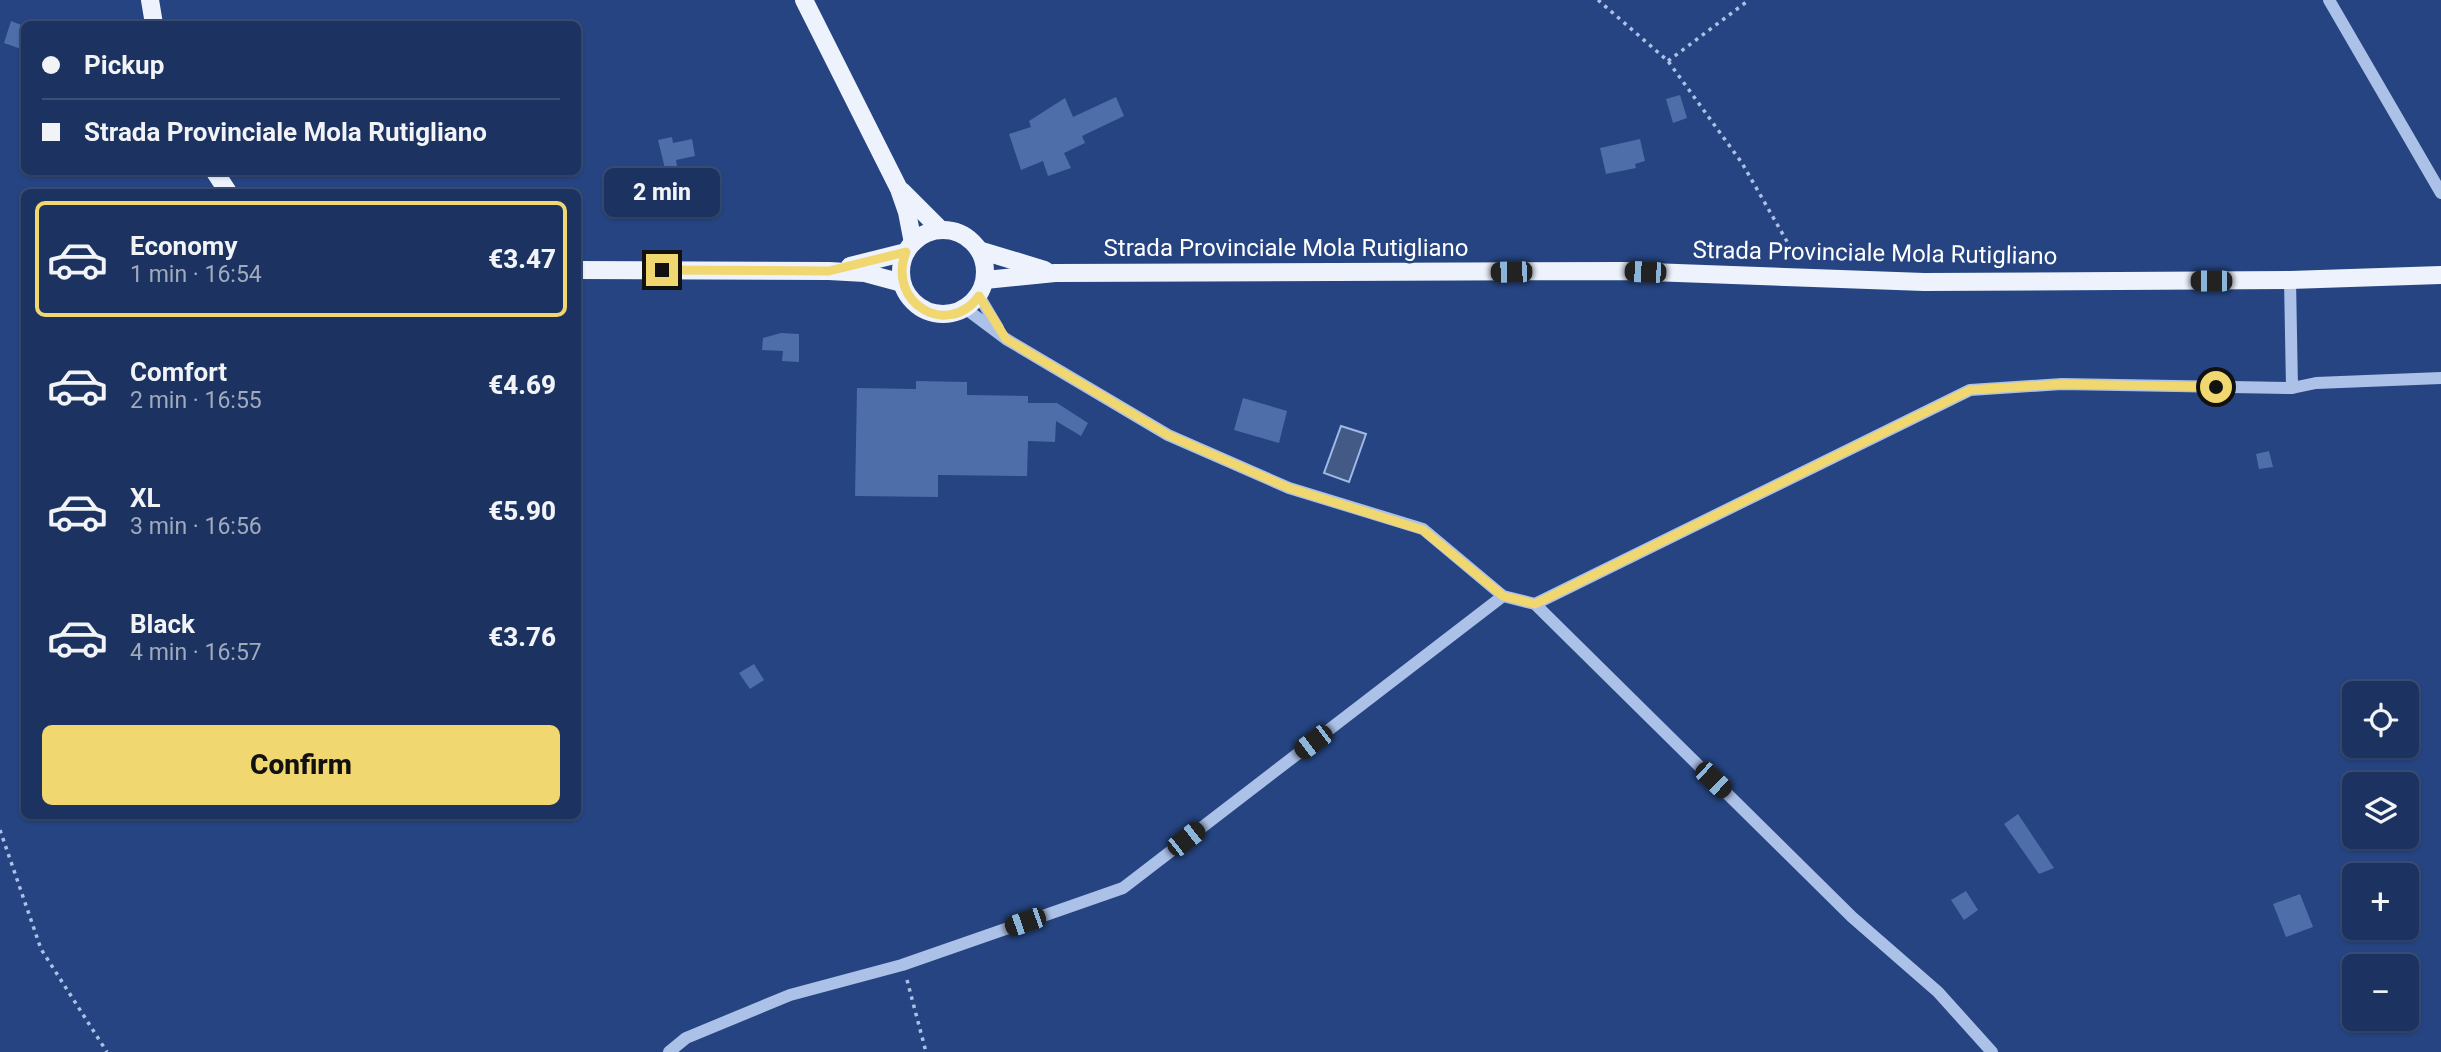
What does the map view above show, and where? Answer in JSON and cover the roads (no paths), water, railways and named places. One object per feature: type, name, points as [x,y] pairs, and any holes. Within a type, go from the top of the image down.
[{"type":"main road","points":[[150,0],[154,21]]},
{"type":"main road","points":[[804,0],[908,212],[909,247],[902,263],[902,283],[913,302],[924,310],[953,314],[976,295],[984,259],[968,237],[942,230],[928,233],[909,247],[829,271]]},
{"type":"main road","points":[[899,189],[942,230]]},
{"type":"main road","name":"Strada Provinciale Mola Rutigliano","points":[[979,250],[1055,273]]},
{"type":"main road","points":[[581,270],[829,271],[865,273],[902,283]]},
{"type":"main road","name":"Strada Provinciale Mola Rutigliano","points":[[976,295],[1055,273],[1623,271],[1924,282],[2290,280],[2441,275]]},
{"type":"street","points":[[2329,0],[2441,193]]},
{"type":"street","points":[[2290,280],[2292,388]]},
{"type":"street","points":[[976,295],[1006,339],[1168,435],[1289,488],[1423,530],[1503,596],[1535,604],[1852,917],[1938,992],[1992,1052]]},
{"type":"street","points":[[1535,604],[1970,390],[2062,384],[2292,388],[2316,383],[2441,379]]},
{"type":"street","points":[[669,1052],[686,1038],[790,995],[902,965],[1123,888],[1503,596]]},
{"type":"water","points":[[1341,426],[1366,434],[1349,482],[1324,473]]}]
